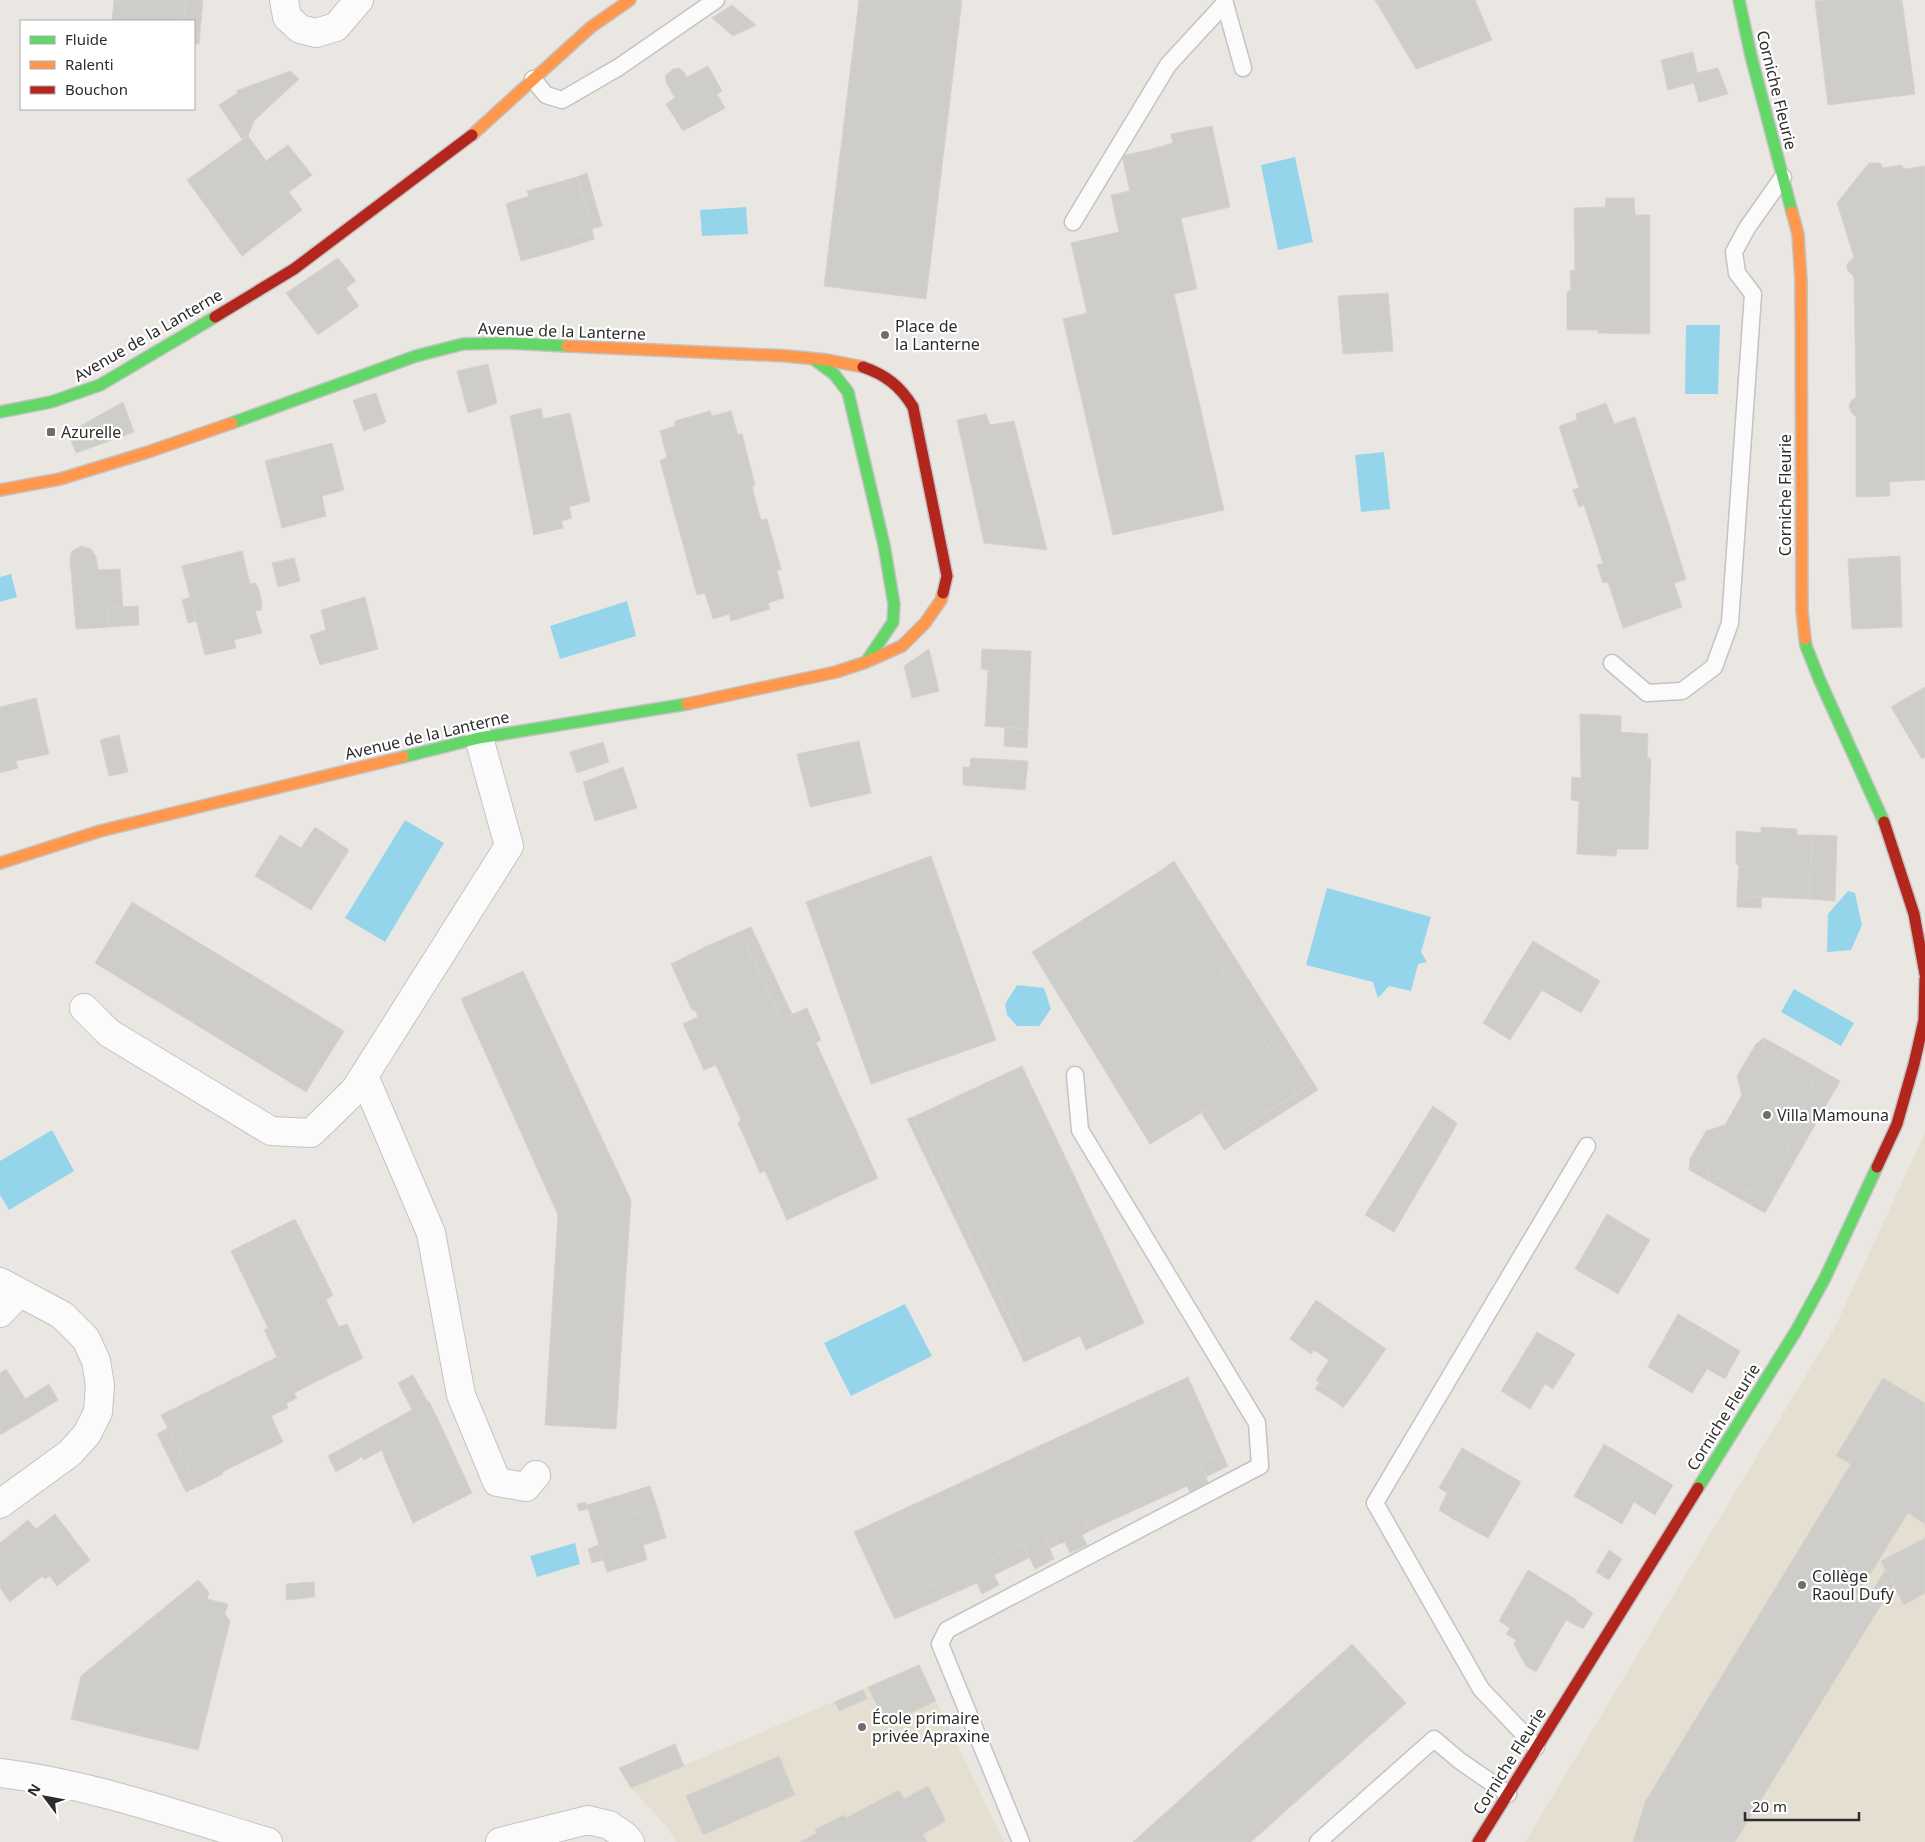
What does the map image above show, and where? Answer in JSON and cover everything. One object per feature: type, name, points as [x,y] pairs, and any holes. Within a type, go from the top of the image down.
[{"type":"street","points":[[284,0],[287,17],[300,29],[316,33],[336,27],[359,0]]},
{"type":"street","name":"Avenue de la Lanterne","points":[[0,412],[33,407],[66,398],[100,385],[294,269],[475,132],[591,27],[630,0]]},
{"type":"street","name":"Corniche Fleurie","points":[[1738,0],[1798,234],[1801,281],[1802,611],[1806,646],[1820,681],[1881,813],[1914,914],[1925,974]]},
{"type":"street","name":"Avenue de la Lanterne","points":[[0,490],[60,479],[145,453],[416,356],[463,344],[507,343],[815,360],[850,364],[878,373],[897,384],[907,397],[913,407],[947,576],[941,600],[924,623],[902,646],[866,662],[836,672],[712,700],[478,738],[100,832],[0,863]]},
{"type":"street","points":[[815,360],[834,374],[848,392],[884,545],[894,604],[893,622],[866,662]]},
{"type":"street","points":[[84,1008],[109,1033],[271,1131],[311,1133],[355,1090],[509,846],[478,738]]},
{"type":"street","name":"Corniche Fleurie","points":[[1478,1842],[1790,1339],[1825,1278],[1897,1124],[1924,1020],[1925,979]]},
{"type":"street","points":[[364,1076],[431,1233],[461,1396],[497,1482],[526,1487],[536,1475]]},
{"type":"street","points":[[0,1313],[9,1288],[62,1315],[86,1339],[96,1361],[100,1385],[98,1412],[87,1434],[70,1453],[0,1504]]},
{"type":"street","points":[[0,1773],[39,1778],[99,1792],[268,1842]]},
{"type":"street","points":[[502,1842],[588,1820],[609,1825],[625,1836],[630,1842]]},
{"type":"lane","points":[[533,79],[546,95],[562,100],[619,67],[716,0]]},
{"type":"lane","points":[[1225,1],[1243,68]]},
{"type":"lane","points":[[1073,222],[1168,65],[1225,1]]},
{"type":"lane","points":[[1612,663],[1647,693],[1682,690],[1714,668],[1730,623],[1753,294],[1737,273],[1734,252],[1747,228],[1783,177]]},
{"type":"lane","points":[[1021,1842],[940,1644],[947,1630],[1260,1466],[1257,1423],[1080,1130],[1076,1076]]},
{"type":"lane","points":[[1536,1747],[1481,1689],[1375,1503],[1586,1146]]},
{"type":"lane","points":[[1318,1842],[1434,1739],[1460,1761],[1508,1794]]},
{"type":"shaded area","name":"Collège Raoul Dufy","points":[[1925,1133],[1925,1842],[1525,1842],[1835,1327]]},
{"type":"shaded area","name":"École primaire privée Apraxine","points":[[919,1665],[1004,1842],[676,1842],[666,1826],[631,1788]]},
{"type":"water","points":[[1295,157],[1313,242],[1278,250],[1261,165]]},
{"type":"water","points":[[746,207],[748,234],[702,236],[700,210]]},
{"type":"water","points":[[1686,325],[1720,325],[1718,394],[1685,394]]},
{"type":"water","points":[[1384,452],[1390,509],[1361,512],[1355,455]]},
{"type":"water","points":[[11,574],[17,597],[0,602],[0,577]]},
{"type":"water","points":[[627,601],[636,636],[560,659],[550,626]]},
{"type":"water","points":[[405,820],[444,843],[385,942],[345,918]]},
{"type":"water","points":[[1327,888],[1431,917],[1421,952],[1427,962],[1418,964],[1411,991],[1389,986],[1378,998],[1373,982],[1306,965]]},
{"type":"water","points":[[1848,891],[1855,893],[1862,925],[1851,950],[1827,952],[1828,914]]},
{"type":"water","points":[[1017,985],[1044,988],[1051,1009],[1039,1026],[1017,1026],[1007,1015],[1005,1004]]},
{"type":"water","points":[[1794,989],[1854,1023],[1841,1046],[1781,1012]]},
{"type":"water","points":[[52,1130],[74,1171],[9,1210],[0,1195],[0,1161]]},
{"type":"water","points":[[905,1304],[932,1356],[851,1396],[824,1343]]},
{"type":"water","points":[[575,1543],[580,1564],[537,1577],[530,1556]]},
{"type":"building","points":[[114,0],[186,0],[184,20],[112,20]]},
{"type":"building","points":[[186,0],[203,0],[199,44],[195,44],[195,20],[184,20]]},
{"type":"building","points":[[859,0],[962,0],[926,299],[824,286]]},
{"type":"building","points":[[1375,0],[1475,0],[1492,40],[1416,69]]},
{"type":"building","points":[[1902,0],[1915,94],[1828,105],[1815,1]]},
{"type":"building","points":[[732,5],[756,25],[733,36],[712,18]]},
{"type":"building","points":[[1693,52],[1697,73],[1718,68],[1728,94],[1699,102],[1694,83],[1668,90],[1661,60]]},
{"type":"building","points":[[708,66],[722,91],[717,94],[725,108],[683,131],[666,104],[675,98],[665,76],[673,69],[679,68],[687,77]]},
{"type":"building","points":[[290,71],[299,79],[254,121],[248,136],[242,139],[219,105],[238,93],[236,91]]},
{"type":"building","points":[[1212,126],[1230,207],[1200,214],[1152,149],[1173,143],[1171,134]]},
{"type":"building","points":[[248,136],[302,210],[242,256],[187,180]]},
{"type":"building","points":[[288,145],[312,175],[289,192],[266,161]]},
{"type":"building","points":[[1152,149],[1200,214],[1181,218],[1197,289],[1174,294],[1224,510],[1113,535],[1063,319],[1087,313],[1071,243],[1119,232],[1111,195],[1130,191],[1122,156]]},
{"type":"building","points":[[1869,163],[1880,163],[1883,168],[1901,165],[1904,169],[1925,166],[1925,480],[1889,482],[1890,496],[1856,497],[1856,417],[1851,412],[1849,406],[1856,397],[1854,277],[1847,270],[1847,264],[1854,257],[1837,203]]},
{"type":"building","points":[[587,173],[602,226],[592,229],[577,177]]},
{"type":"building","points":[[577,177],[592,229],[564,238],[567,248],[521,261],[506,204],[529,196],[527,191]]},
{"type":"building","points":[[1606,198],[1634,198],[1635,215],[1650,215],[1650,334],[1598,333],[1598,330],[1567,330],[1567,292],[1571,290],[1570,271],[1575,270],[1574,208],[1605,207]]},
{"type":"building","points":[[592,229],[594,239],[567,248],[564,238]]},
{"type":"building","points":[[338,258],[356,281],[346,288],[359,306],[318,335],[286,293]]},
{"type":"building","points":[[1388,293],[1393,351],[1343,354],[1338,296]]},
{"type":"building","points":[[488,364],[497,403],[468,413],[457,371]]},
{"type":"building","points":[[376,393],[386,422],[364,431],[353,400]]},
{"type":"building","points":[[123,402],[134,432],[76,453],[68,433]]},
{"type":"building","points":[[1606,403],[1614,424],[1635,417],[1686,579],[1674,583],[1682,607],[1623,628],[1608,582],[1603,583],[1597,565],[1603,563],[1584,505],[1579,507],[1573,490],[1579,488],[1559,426],[1577,420],[1576,414]]},
{"type":"building","points":[[541,408],[543,419],[570,413],[590,501],[569,507],[572,518],[561,521],[563,528],[534,535],[510,416]]},
{"type":"building","points":[[710,411],[712,416],[731,411],[738,435],[742,434],[755,485],[752,487],[761,520],[767,519],[781,569],[777,571],[784,598],[768,603],[770,609],[731,621],[729,614],[713,619],[705,593],[697,595],[660,461],[667,457],[660,431],[675,426],[675,421]]},
{"type":"building","points":[[986,414],[990,425],[1014,421],[1047,550],[984,543],[957,420]]},
{"type":"building","points":[[332,443],[344,490],[322,496],[326,516],[282,528],[265,461]]},
{"type":"building","points":[[81,546],[91,549],[96,557],[98,570],[120,569],[123,607],[108,608],[109,627],[76,629],[70,559],[72,551]]},
{"type":"building","points":[[242,551],[250,584],[255,583],[258,587],[262,603],[261,610],[255,611],[262,633],[234,640],[236,648],[205,655],[182,566]]},
{"type":"building","points":[[1900,556],[1902,627],[1852,629],[1848,559]]},
{"type":"building","points":[[294,558],[300,581],[278,587],[272,563]]},
{"type":"building","points":[[190,597],[196,621],[188,623],[182,600]]},
{"type":"building","points":[[365,597],[378,649],[320,665],[310,635],[326,630],[321,610]]},
{"type":"building","points":[[138,606],[139,625],[109,627],[108,608]]},
{"type":"building","points":[[929,649],[939,691],[912,698],[904,666]]},
{"type":"building","points":[[982,649],[1031,651],[1028,729],[985,726],[988,670],[981,669]]},
{"type":"building","points":[[1925,687],[1925,757],[1922,759],[1891,707]]},
{"type":"building","points":[[36,698],[49,754],[16,761],[18,768],[0,773],[0,707]]},
{"type":"building","points":[[1580,714],[1621,716],[1621,732],[1648,734],[1647,758],[1651,758],[1648,849],[1617,849],[1616,856],[1577,854],[1579,801],[1571,800],[1572,777],[1581,778]]},
{"type":"building","points":[[1005,727],[1028,729],[1027,748],[1004,746]]},
{"type":"building","points":[[119,735],[128,772],[109,776],[100,740]]},
{"type":"building","points":[[859,741],[871,793],[810,807],[797,754]]},
{"type":"building","points":[[603,742],[609,762],[577,773],[570,752]]},
{"type":"building","points":[[971,758],[1028,761],[1025,790],[963,785],[963,767],[970,767]]},
{"type":"building","points":[[623,767],[637,808],[595,821],[583,782]]},
{"type":"building","points":[[315,827],[349,850],[311,910],[255,876],[280,835],[301,848]]},
{"type":"building","points":[[1761,827],[1797,829],[1797,835],[1812,835],[1809,899],[1737,896],[1739,865],[1736,864],[1736,831],[1761,833]]},
{"type":"building","points":[[1812,835],[1837,836],[1835,901],[1809,899]]},
{"type":"building","points":[[931,856],[996,1040],[871,1084],[806,902]]},
{"type":"building","points":[[1174,861],[1313,1082],[1297,1094],[1160,871]]},
{"type":"building","points":[[1160,871],[1297,1094],[1224,1140],[1206,1110],[1150,1144],[1032,952]]},
{"type":"building","points":[[1737,896],[1762,897],[1761,908],[1737,907]]},
{"type":"building","points":[[132,902],[344,1031],[306,1092],[95,963]]},
{"type":"building","points":[[751,927],[792,1014],[781,1019],[744,940],[711,956],[707,946]]},
{"type":"building","points":[[744,940],[781,1019],[807,1008],[821,1040],[816,1043],[878,1178],[787,1220],[765,1171],[760,1173],[738,1123],[741,1120],[716,1065],[704,1070],[683,1024],[698,1017],[695,1010],[692,1010],[671,964],[707,946],[711,956]]},
{"type":"building","points":[[1533,941],[1600,981],[1581,1013],[1513,973]]},
{"type":"building","points":[[523,971],[631,1200],[616,1429],[545,1425],[558,1215],[461,999]]},
{"type":"building","points":[[1513,973],[1542,990],[1510,1040],[1483,1023]]},
{"type":"building","name":"Villa Mamouna","points":[[1764,1038],[1765,1049],[1775,1055],[1784,1049],[1786,1061],[1809,1075],[1814,1092],[1803,1112],[1805,1118],[1778,1165],[1773,1165],[1759,1189],[1744,1191],[1721,1178],[1709,1181],[1709,1170],[1699,1164],[1689,1170],[1690,1159],[1706,1131],[1725,1125],[1742,1095],[1737,1076],[1756,1044]]},
{"type":"building","points":[[1764,1038],[1784,1049],[1775,1055],[1765,1049]]},
{"type":"building","points":[[1784,1049],[1840,1081],[1765,1213],[1709,1181],[1721,1178],[1744,1191],[1759,1189],[1773,1165],[1778,1165],[1805,1118],[1803,1112],[1814,1092],[1809,1075],[1786,1061]]},
{"type":"building","points":[[1022,1066],[1144,1323],[1086,1350],[1078,1331],[1029,1354],[1026,1352],[913,1117]]},
{"type":"building","points":[[1313,1082],[1318,1090],[1224,1150],[1220,1143]]},
{"type":"building","points":[[1433,1106],[1457,1123],[1451,1135],[1426,1117]]},
{"type":"building","points":[[1206,1110],[1224,1140],[1220,1143],[1201,1112]]},
{"type":"building","points":[[913,1117],[1026,1352],[1029,1354],[1078,1331],[1080,1336],[1024,1362],[907,1119]]},
{"type":"building","points":[[1426,1117],[1451,1135],[1414,1198],[1387,1180]]},
{"type":"building","points":[[1699,1164],[1709,1170],[1709,1181],[1689,1170]]},
{"type":"building","points":[[1387,1180],[1414,1198],[1394,1232],[1365,1215]]},
{"type":"building","points":[[1607,1214],[1650,1240],[1618,1294],[1575,1269]]},
{"type":"building","points":[[295,1219],[333,1295],[326,1300],[339,1327],[347,1324],[363,1358],[294,1393],[297,1398],[286,1404],[288,1408],[271,1416],[283,1442],[222,1472],[223,1474],[197,1487],[161,1415],[277,1357],[264,1330],[268,1328],[231,1251]]},
{"type":"building","points":[[1316,1300],[1386,1349],[1362,1383],[1355,1377],[1340,1397],[1316,1380],[1329,1360],[1314,1350],[1311,1354],[1290,1339]]},
{"type":"building","points":[[1678,1314],[1740,1351],[1725,1379],[1707,1369],[1692,1393],[1648,1367]]},
{"type":"building","points":[[1537,1332],[1575,1354],[1553,1389],[1545,1384],[1530,1409],[1501,1391]]},
{"type":"building","points":[[6,1369],[35,1414],[0,1435],[0,1373]]},
{"type":"building","points":[[413,1375],[429,1401],[442,1428],[384,1457],[382,1450],[364,1460],[362,1457],[336,1472],[328,1456],[412,1410],[398,1383]]},
{"type":"building","points":[[1188,1377],[1222,1453],[1200,1463],[1211,1489],[1192,1497],[1181,1473],[1083,1517],[1089,1531],[1082,1535],[1087,1545],[1070,1553],[1065,1542],[1059,1544],[1053,1530],[1044,1535],[1054,1559],[1035,1569],[1023,1544],[992,1558],[1000,1572],[994,1575],[999,1585],[982,1594],[977,1583],[968,1587],[962,1572],[888,1605],[854,1532]]},
{"type":"building","points":[[1355,1377],[1362,1383],[1343,1408],[1336,1402]]},
{"type":"building","points":[[1883,1378],[1925,1403],[1925,1524],[1908,1513],[1856,1597],[1878,1610],[1735,1842],[1633,1842],[1645,1802],[1851,1464],[1836,1456]]},
{"type":"building","points":[[1319,1383],[1340,1397],[1336,1402],[1315,1389]]},
{"type":"building","points":[[49,1384],[58,1400],[35,1414],[25,1399]]},
{"type":"building","points":[[168,1428],[197,1487],[186,1492],[157,1434]]},
{"type":"building","points":[[442,1428],[472,1493],[413,1523],[384,1457]]},
{"type":"building","points":[[1604,1444],[1673,1485],[1655,1515],[1634,1502],[1622,1524],[1574,1496]]},
{"type":"building","points":[[1462,1448],[1521,1482],[1498,1521],[1464,1501],[1453,1519],[1439,1510],[1447,1493],[1439,1488]]},
{"type":"building","points":[[1222,1453],[1228,1466],[1206,1477],[1200,1463]]},
{"type":"building","points":[[1181,1473],[1187,1486],[1089,1531],[1083,1517]]},
{"type":"building","points":[[650,1486],[657,1507],[634,1515],[627,1493]]},
{"type":"building","points":[[627,1493],[634,1515],[657,1507],[666,1538],[643,1545],[647,1560],[607,1572],[587,1505]]},
{"type":"building","points":[[1464,1501],[1498,1521],[1488,1538],[1453,1519]]},
{"type":"building","points":[[586,1502],[588,1509],[579,1511],[577,1504]]},
{"type":"building","points":[[55,1514],[90,1560],[57,1586],[50,1576],[45,1579],[42,1576],[10,1602],[0,1588],[0,1543],[28,1520],[36,1529]]},
{"type":"building","points":[[1053,1530],[1059,1544],[1049,1549],[1044,1535]]},
{"type":"building","points":[[1925,1538],[1925,1593],[1904,1605],[1881,1561]]},
{"type":"building","points":[[1023,1544],[1029,1558],[1000,1572],[992,1558]]},
{"type":"building","points":[[599,1545],[603,1560],[592,1563],[588,1549]]},
{"type":"building","points":[[1609,1550],[1622,1559],[1609,1580],[1596,1572]]},
{"type":"building","points":[[1886,1569],[1894,1585],[1878,1610],[1865,1602]]},
{"type":"building","points":[[1528,1570],[1577,1600],[1593,1613],[1583,1629],[1566,1620],[1536,1672],[1526,1666],[1514,1644],[1516,1640],[1506,1634],[1510,1628],[1499,1621]]},
{"type":"building","points":[[962,1572],[968,1587],[895,1619],[888,1605]]},
{"type":"building","points":[[198,1580],[209,1592],[207,1599],[228,1604],[225,1614],[230,1621],[198,1750],[71,1719],[81,1676]]},
{"type":"building","points":[[314,1582],[315,1597],[286,1600],[286,1584]]},
{"type":"building","points":[[1352,1644],[1406,1703],[1251,1842],[1133,1842]]},
{"type":"building","points":[[919,1665],[936,1701],[886,1724],[868,1687]]},
{"type":"building","points":[[863,1690],[867,1699],[839,1711],[835,1702]]},
{"type":"building","points":[[675,1744],[684,1766],[631,1788],[619,1768]]},
{"type":"building","points":[[779,1756],[795,1795],[703,1835],[686,1796]]},
{"type":"building","points":[[928,1786],[945,1819],[944,1822],[923,1834],[927,1842],[800,1842],[817,1833],[815,1830],[844,1815],[846,1818],[899,1790],[904,1799]]},
{"type":"traffic: fast","points":[[1739,0],[1751,56],[1792,212]]},
{"type":"traffic: fast","points":[[0,412],[51,402],[100,385],[215,317]]},
{"type":"traffic: fast","points":[[232,423],[416,356],[463,344],[507,343],[567,346]]},
{"type":"traffic: fast","points":[[815,360],[834,374],[848,392],[884,545],[894,604],[893,622],[866,662]]},
{"type":"traffic: fast","points":[[1805,639],[1820,681],[1884,822]]},
{"type":"traffic: fast","points":[[403,757],[479,738],[687,704]]},
{"type":"traffic: fast","points":[[1698,1488],[1796,1331],[1825,1278],[1877,1167]]},
{"type":"traffic: slow","points":[[472,135],[591,27],[630,0]]},
{"type":"traffic: slow","points":[[1792,212],[1798,234],[1801,281],[1802,611],[1805,639]]},
{"type":"traffic: slow","points":[[567,346],[787,356],[827,360],[863,367]]},
{"type":"traffic: slow","points":[[0,490],[60,479],[145,453],[232,423]]},
{"type":"traffic: slow","points":[[687,704],[836,672],[866,662],[902,646],[925,623],[941,600],[943,593]]},
{"type":"traffic: slow","points":[[0,863],[100,831],[403,757]]},
{"type":"traffic: jam","points":[[215,317],[294,269],[472,135]]},
{"type":"traffic: jam","points":[[863,367],[892,382],[913,407],[947,576],[943,593]]},
{"type":"traffic: jam","points":[[1884,822],[1914,914],[1925,974]]},
{"type":"traffic: jam","points":[[1877,1167],[1897,1124],[1914,1064],[1924,1020],[1925,979]]},
{"type":"traffic: jam","points":[[1478,1842],[1698,1488]]},
{"type":"place","name":"Place de la Lanterne","points":[[885,335]]},
{"type":"place","name":"Azurelle","points":[[51,432]]},
{"type":"place","name":"Villa Mamouna","points":[[1767,1115]]},
{"type":"place","name":"Collège Raoul Dufy","points":[[1802,1585]]},
{"type":"place","name":"École primaire privée Apraxine","points":[[862,1727]]}]
